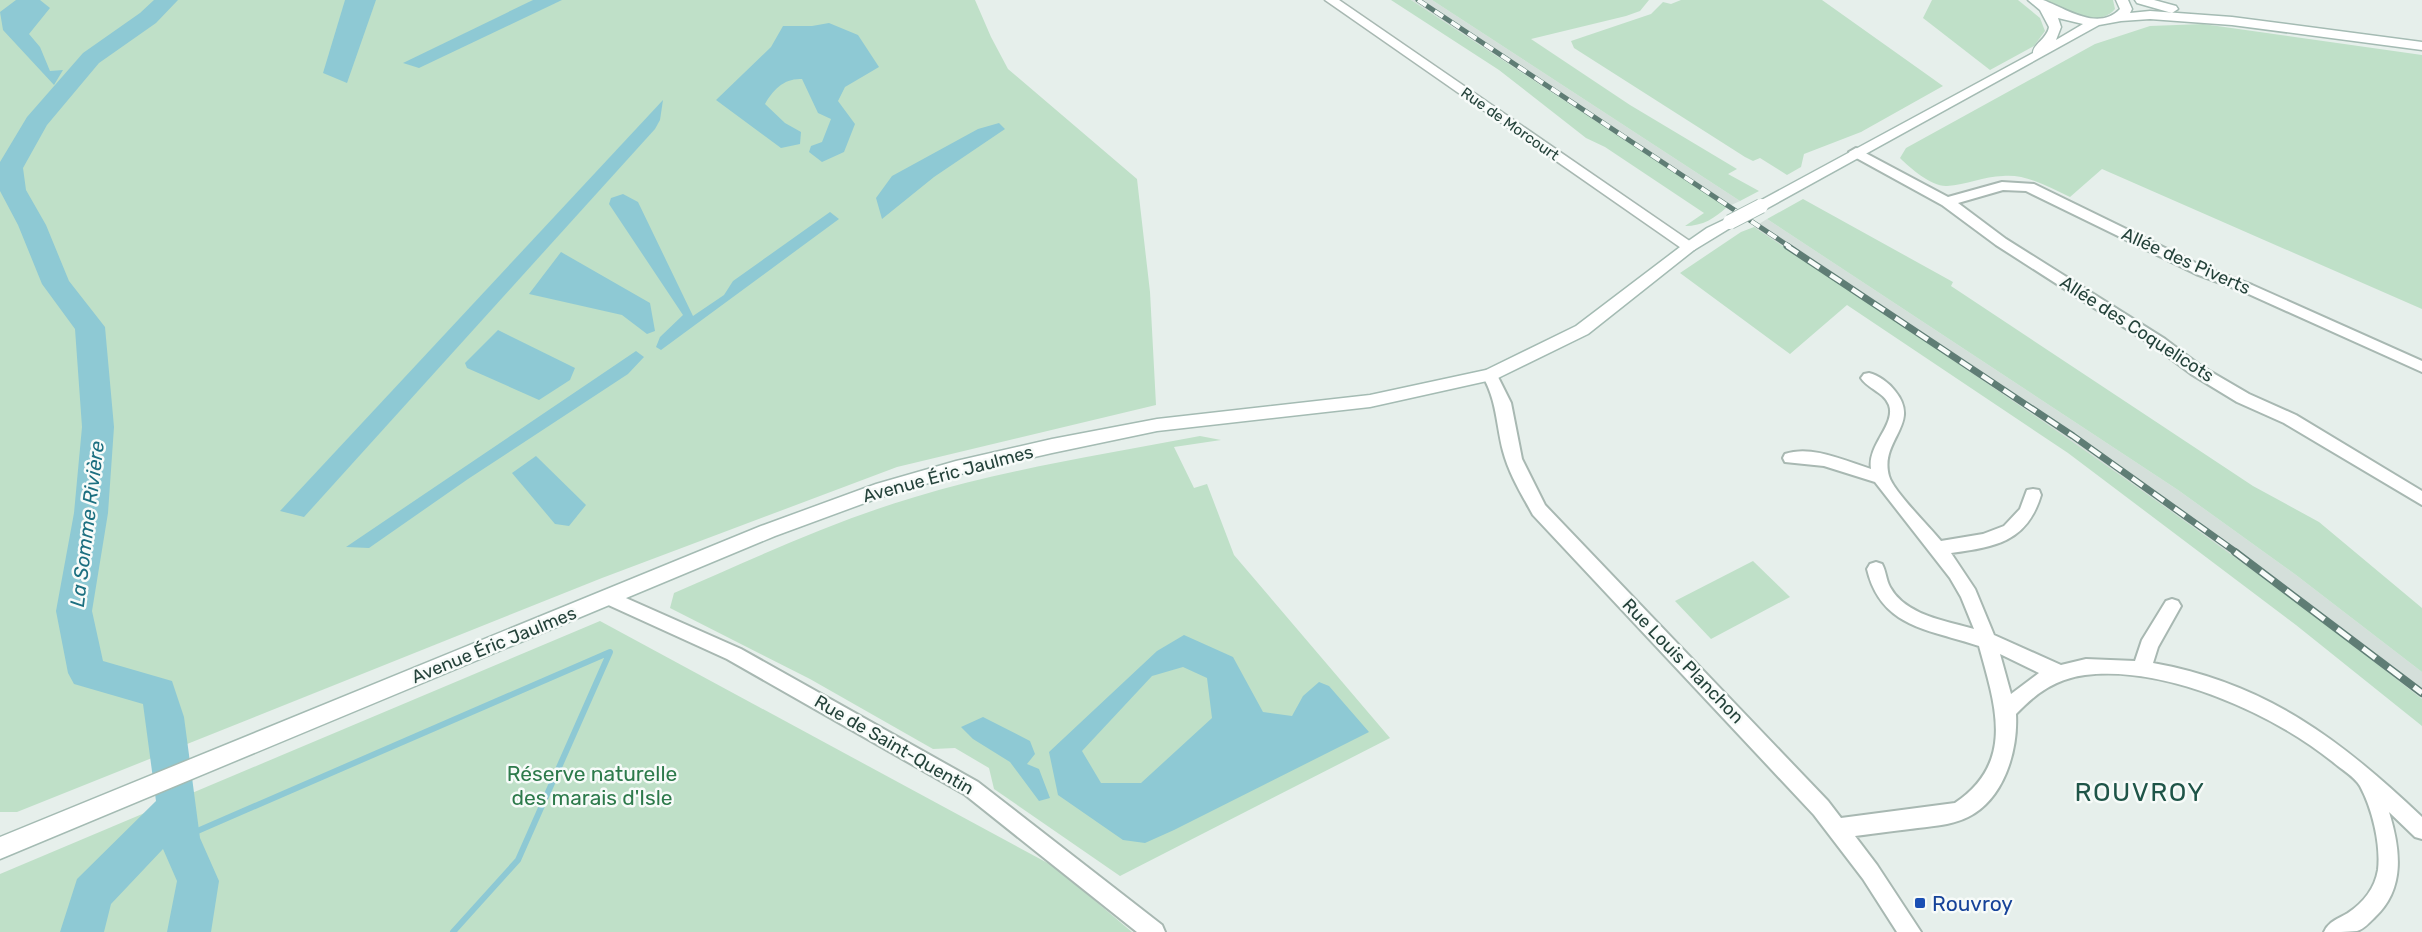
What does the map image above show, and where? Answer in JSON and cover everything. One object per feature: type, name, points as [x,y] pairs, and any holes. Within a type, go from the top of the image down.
[{"type":"main road","name":"Rue de Morcourt","points":[[1331,0],[1689,248]]},
{"type":"main road","points":[[2034,0],[2046,9],[2071,18],[2098,21],[2119,17],[2172,16],[2232,21],[2422,46]]},
{"type":"main road","points":[[2119,17],[2126,9],[2122,0]]},
{"type":"main road","points":[[2140,0],[2232,21]]},
{"type":"main road","points":[[2026,60],[2052,39],[2056,28],[2054,20],[2046,9]]},
{"type":"main road","points":[[2026,60],[2065,43],[2098,21]]},
{"type":"main road","name":"Avenue Éric Jaulmes","points":[[0,848],[779,527],[876,491],[956,468],[1157,425],[1370,401],[1490,375],[1582,330],[1712,231],[2026,60]]},
{"type":"street","name":"Allée des Coquelicots","points":[[1856,152],[1947,202],[2001,242],[2148,335],[2183,362],[2243,398],[2290,419],[2422,499]]},
{"type":"street","name":"Allée des Piverts","points":[[1947,202],[2002,186],[2029,187],[2078,213],[2207,273],[2247,288],[2422,367]]},
{"type":"street","name":"Rue Louis Planchon","points":[[1490,375],[1502,396],[1512,453],[1522,479],[1539,510],[1706,684],[1836,827],[1910,932]]},
{"type":"street","points":[[1869,378],[1893,395],[1898,411],[1897,421],[1882,447],[1881,478]]},
{"type":"street","points":[[1791,458],[1824,460],[1881,478],[1937,548],[1972,602],[1987,640],[2006,711],[2003,747],[1999,762],[1986,791],[1975,801],[1961,810],[1946,815],[1863,826],[1836,827]]},
{"type":"street","points":[[1937,548],[1988,539],[2010,531],[2025,520],[2031,508],[2033,495]]},
{"type":"street","points":[[1876,569],[1880,584],[1898,610],[1957,633],[1987,640],[2060,673]]},
{"type":"street","name":"Rue de Saint-Quentin","points":[[610,598],[628,604],[734,654],[971,788],[1154,932]]},
{"type":"street","points":[[2142,669],[2149,645],[2172,606]]},
{"type":"street","points":[[2006,711],[2031,686],[2060,673],[2097,667],[2142,669],[2191,681],[2267,709],[2319,740],[2422,830]]},
{"type":"street","points":[[2335,932],[2353,924],[2369,912],[2381,897],[2387,882],[2385,828],[2368,781]]},
{"type":"shaded area","points":[[1411,0],[1432,0],[1740,201],[1727,207]]},
{"type":"shaded area","points":[[1767,219],[2178,490],[2296,575],[2422,672],[2422,699],[2141,491],[1754,227]]},
{"type":"green space","points":[[0,0],[975,0],[1008,69],[1137,179],[1150,292],[1156,405],[897,467],[602,578],[17,812],[0,812]]},
{"type":"green space","points":[[1391,0],[1411,0],[1727,207],[1708,221],[1685,226],[1704,213],[1605,147],[1586,138],[1499,70]]},
{"type":"green space","points":[[1432,0],[1649,0],[1640,11],[1626,16],[1531,39],[1630,105],[1737,169],[1728,174],[1759,191],[1740,201]]},
{"type":"green space","points":[[1681,0],[1822,0],[1943,86],[1861,132],[1804,154],[1801,167],[1787,175],[1760,158],[1753,161],[1745,157],[1574,48],[1571,41],[1651,14],[1663,2],[1671,4]]},
{"type":"green space","points":[[1932,0],[2018,0],[2040,18],[2045,31],[2034,46],[1990,70],[1923,18]]},
{"type":"green space","points":[[2039,0],[2113,0],[2115,9],[2098,18],[2088,18],[2067,13]]},
{"type":"green space","points":[[2203,24],[2422,55],[2422,309],[2102,169],[2070,197],[2038,182],[2012,176],[1996,176],[1954,185],[1941,185],[1922,176],[1900,158],[1906,148],[2095,44],[2150,26]]},
{"type":"green space","points":[[1803,199],[1953,282],[1951,286],[2253,486],[2319,522],[2422,608],[2422,672],[2296,575],[2178,490],[1767,219]]},
{"type":"green space","points":[[1754,227],[2093,456],[2341,636],[2422,699],[2422,726],[2296,625],[2068,453],[1847,305],[1790,354],[1680,273],[1741,232]]},
{"type":"green space","points":[[1200,436],[1221,440],[1174,447],[1194,488],[1207,484],[1234,555],[1390,738],[1120,876],[994,789],[989,768],[955,748],[933,749],[810,679],[670,608],[674,593],[793,541],[884,507],[950,487],[1021,470]]},
{"type":"green space","points":[[1753,561],[1790,597],[1711,639],[1675,601]]},
{"type":"green space","name":"Réserve naturelle des marais d'Isle","points":[[600,621],[1055,867],[1132,932],[0,932],[0,874]]},
{"type":"water","points":[[16,0],[40,0],[50,8],[29,34],[40,47],[50,71],[63,70],[54,85],[3,30],[0,12]]},
{"type":"water","points":[[345,0],[376,0],[347,83],[323,73]]},
{"type":"water","points":[[533,0],[562,0],[419,68],[403,63]]},
{"type":"water","points":[[829,23],[858,35],[879,67],[845,87],[838,101],[855,124],[844,152],[822,162],[809,152],[811,146],[822,142],[831,119],[818,113],[802,79],[784,83],[765,104],[785,123],[801,132],[800,144],[781,148],[716,100],[771,47],[783,26],[812,26]]},
{"type":"water","points":[[663,100],[660,120],[655,129],[304,517],[280,511]]},
{"type":"water","points":[[999,123],[1005,129],[934,177],[882,219],[876,198],[892,176],[978,129]]},
{"type":"water","points":[[623,194],[638,202],[693,316],[724,295],[733,281],[830,212],[839,219],[661,350],[656,347],[660,337],[683,315],[609,204],[611,198]]},
{"type":"water","points":[[561,252],[650,303],[655,331],[647,334],[622,315],[529,294]]},
{"type":"water","points":[[498,330],[575,368],[570,380],[539,400],[467,368],[465,363]]},
{"type":"water","points":[[636,351],[644,357],[628,374],[468,479],[369,548],[346,547]]},
{"type":"water","points":[[536,456],[586,505],[569,526],[555,524],[512,473]]},
{"type":"water","points":[[1184,635],[1233,657],[1263,712],[1292,716],[1303,696],[1319,682],[1329,686],[1369,732],[1145,843],[1123,840],[1058,795],[1049,752],[1157,651]],"holes":[[[1183,667],[1207,678],[1212,718],[1141,783],[1101,783],[1082,751],[1152,676]]]},
{"type":"water","points":[[983,717],[1030,741],[1035,754],[1027,764],[1039,769],[1050,798],[1039,801],[1010,762],[973,739],[961,727]]},
{"type":"waterway","name":"La Somme Rivière","points":[[167,0],[148,18],[91,58],[36,122],[10,168],[13,190],[32,225],[56,284],[90,327],[98,427],[91,513],[74,611],[87,673],[159,692],[165,717],[177,807]]},
{"type":"waterway","points":[[179,839],[610,652],[518,860],[453,932]]},
{"type":"waterway","name":"La Somme Rivière","points":[[82,932],[92,893],[177,807]]},
{"type":"waterway","points":[[177,807],[179,839],[198,881],[189,932]]},
{"type":"railway","points":[[1418,0],[1790,247]]},
{"type":"railway","points":[[1787,246],[2073,436],[2237,553]]},
{"type":"railway","points":[[2235,552],[2422,693]]},
{"type":"place","name":"Rouvroy","points":[[1920,903]]},
{"type":"district","name":"ROUVROY","points":[[2140,792]]}]
